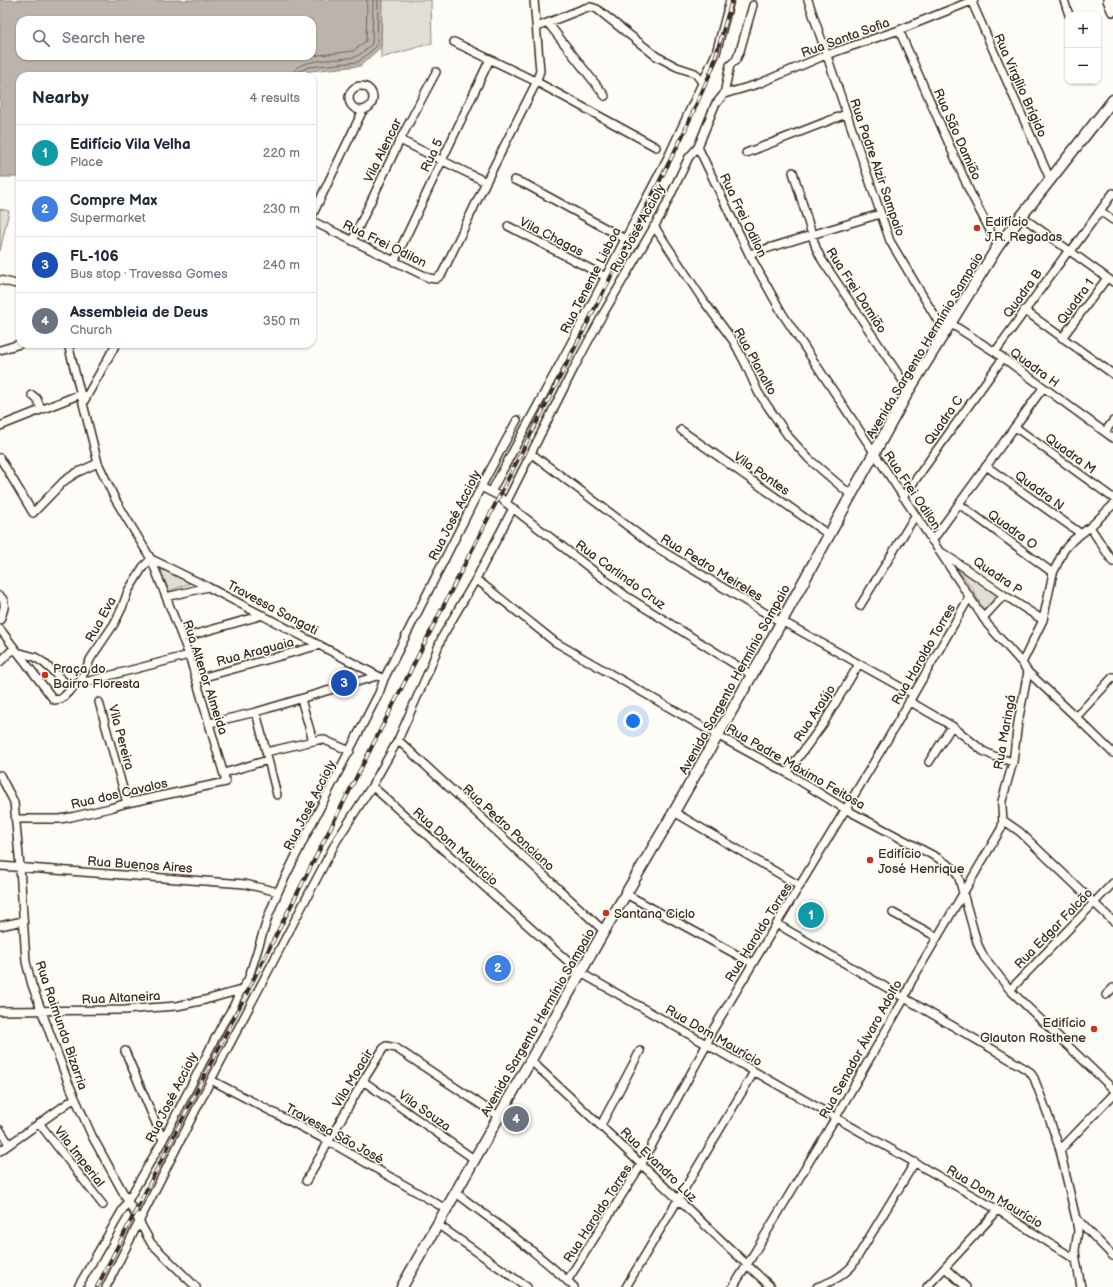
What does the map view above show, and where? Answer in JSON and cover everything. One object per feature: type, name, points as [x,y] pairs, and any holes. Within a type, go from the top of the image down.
[{"type":"main road","points":[[1109,0],[1113,10]]},
{"type":"main road","name":"Avenida Sargento Hermínio Sampaio","points":[[402,1287],[530,1060],[782,622],[909,390],[998,246],[1113,100]]},
{"type":"street","name":"Rua Frei Odilon","points":[[316,223],[429,278],[436,279],[442,274],[535,85],[535,81],[540,70],[534,0]]},
{"type":"street","name":"Rua Tenente Lisboa","points":[[491,492],[606,277],[670,153],[704,76],[716,53],[730,0]]},
{"type":"street","name":"Rua Padre Alzir Sampaio","points":[[808,0],[890,242],[945,333]]},
{"type":"street","name":"Rua Santa Sofia","points":[[724,94],[758,84],[826,55],[899,30],[972,0]]},
{"type":"street","name":"Rua Virgílio Brígido","points":[[972,0],[1050,179]]},
{"type":"street","points":[[1064,0],[1069,12]]},
{"type":"street","points":[[724,94],[730,65],[736,60],[740,50],[753,5]]},
{"type":"street","points":[[537,27],[591,7],[597,9],[656,56],[677,67],[704,76]]},
{"type":"street","points":[[548,23],[606,96]]},
{"type":"street","name":"Rua São Damião","points":[[899,30],[964,177],[998,246]]},
{"type":"street","points":[[454,42],[535,81],[656,147]]},
{"type":"street","name":"Rua 5","points":[[394,262],[490,59]]},
{"type":"street","name":"Vila Alencar","points":[[352,241],[400,140],[436,72]]},
{"type":"street","name":"Rua José Accioly","points":[[506,503],[603,314],[654,226],[689,157],[698,147],[714,105],[724,94]]},
{"type":"street","points":[[316,208],[363,110]]},
{"type":"street","points":[[746,153],[846,114]]},
{"type":"street","points":[[400,140],[486,182]]},
{"type":"street","name":"Rua Frei Odilon","points":[[698,147],[749,254],[782,313],[874,454],[932,541],[940,550],[988,626],[1022,663],[1028,672],[1113,753]]},
{"type":"street","name":"Rua Frei Damião","points":[[793,172],[816,248],[822,260],[909,390]]},
{"type":"street","points":[[514,180],[527,185],[625,239]]},
{"type":"street","name":"Quadra B","points":[[995,352],[1024,310],[1113,193]]},
{"type":"street","points":[[1100,211],[1113,220]]},
{"type":"street","points":[[749,254],[880,214]]},
{"type":"street","points":[[1021,216],[1110,280]]},
{"type":"street","name":"Vila Chagas","points":[[508,226],[606,277]]},
{"type":"street","name":"Rua Planalto","points":[[654,226],[703,300],[734,342],[760,396],[788,436],[809,459],[851,495]]},
{"type":"street","points":[[0,280],[16,284]]},
{"type":"street","name":"Quadra 1","points":[[1062,338],[1110,280]]},
{"type":"street","points":[[1024,310],[1113,374]]},
{"type":"street","name":"Quadra H","points":[[950,323],[995,352],[1113,438]]},
{"type":"street","points":[[0,350],[16,345]]},
{"type":"street","name":"Rua Altenor Almeida","points":[[69,348],[98,463],[115,499],[151,558],[189,655],[226,782]]},
{"type":"street","points":[[83,403],[114,348]]},
{"type":"street","name":"Quadra C","points":[[903,497],[1003,358]]},
{"type":"street","points":[[932,541],[1044,388]]},
{"type":"street","points":[[0,426],[81,394]]},
{"type":"street","points":[[32,395],[37,399],[41,409]]},
{"type":"street","name":"Rua José Accioly","points":[[78,1287],[163,1140],[241,990],[248,980],[268,917],[278,892],[379,693],[380,677],[517,420]]},
{"type":"street","points":[[1105,432],[1113,421]]},
{"type":"street","name":"Quadra M","points":[[1015,427],[1113,498]]},
{"type":"street","name":"Vila Pontes","points":[[681,430],[829,535]]},
{"type":"street","name":"Rua Pedro Meireles","points":[[532,454],[654,546],[782,622],[859,664],[952,726],[983,751],[1013,762]]},
{"type":"street","points":[[0,458],[33,513],[64,481],[76,473],[98,463]]},
{"type":"street","name":"Quadra N","points":[[986,466],[1080,533]]},
{"type":"street","name":"Rua Carlindo Cruz","points":[[481,487],[499,496],[626,596],[752,674]]},
{"type":"street","name":"Quadra O","points":[[959,504],[1053,573]]},
{"type":"street","points":[[1022,663],[1043,620],[1053,573],[1064,550],[1080,533],[1090,527],[1113,505]]},
{"type":"street","points":[[106,1287],[211,1080],[337,840],[372,786],[398,740],[442,637],[476,579],[513,508]]},
{"type":"street","points":[[860,606],[916,516]]},
{"type":"street","points":[[1090,527],[1113,562]]},
{"type":"street","name":"Quadra P","points":[[940,550],[1004,595],[1043,620]]},
{"type":"street","name":"Travessa Sangati","points":[[151,558],[208,586],[380,677]]},
{"type":"street","name":"Rua Eva","points":[[16,650],[54,700],[61,699],[80,680],[91,658],[114,624],[128,591],[143,567],[151,558]]},
{"type":"street","name":"Rua Padre Máximo Feitosa","points":[[476,579],[554,642],[717,736],[787,773],[845,809],[938,858],[953,868],[958,875],[978,945],[984,957],[1010,990],[1113,1089]]},
{"type":"street","points":[[166,596],[208,586]]},
{"type":"street","points":[[983,618],[1004,595]]},
{"type":"street","points":[[0,596],[5,602],[0,620]]},
{"type":"street","name":"Rua Haroldo Torres","points":[[568,1281],[641,1165],[707,1044],[711,1033],[800,886],[970,596]]},
{"type":"street","points":[[182,638],[263,615]]},
{"type":"street","points":[[0,629],[16,650],[40,660],[72,689]]},
{"type":"street","name":"Rua Araguaia","points":[[197,679],[320,645]]},
{"type":"street","points":[[0,662],[16,650]]},
{"type":"street","points":[[80,680],[88,681],[189,655]]},
{"type":"street","name":"Rua Araújo","points":[[787,773],[823,724],[859,664]]},
{"type":"street","name":"Rua Maringá","points":[[1003,820],[1001,807],[1002,801],[1013,762],[1018,722],[1028,672]]},
{"type":"street","points":[[210,723],[256,712],[380,677]]},
{"type":"street","points":[[1076,717],[1113,677]]},
{"type":"street","points":[[301,699],[313,741]]},
{"type":"street","name":"Vila Pereira","points":[[99,702],[127,802]]},
{"type":"street","points":[[256,712],[278,795]]},
{"type":"street","points":[[929,762],[952,726]]},
{"type":"street","points":[[224,773],[267,756],[322,739],[350,751]]},
{"type":"street","name":"Rua Pedro Ponciano","points":[[398,740],[604,931]]},
{"type":"street","name":"Rua Raimundo Bizarria","points":[[0,775],[14,802],[26,962],[32,985],[74,1098],[92,1136],[152,1243],[196,1287]]},
{"type":"street","name":"Rua dos Cavalos","points":[[16,819],[60,818],[110,808],[127,802],[226,782]]},
{"type":"street","name":"Rua Dom Maurício","points":[[372,786],[581,973],[998,1210],[1076,1260]]},
{"type":"street","points":[[674,812],[800,886]]},
{"type":"street","points":[[1003,820],[1020,832],[1113,921]]},
{"type":"street","name":"Rua Senador Álvaro Adolfo","points":[[733,1287],[836,1117],[904,998],[911,982],[1001,828],[1003,820]]},
{"type":"street","name":"Rua Buenos Aires","points":[[0,866],[245,884],[278,892]]},
{"type":"street","name":"Rua Edgar Falcão","points":[[1010,990],[1093,902],[1113,883]]},
{"type":"street","points":[[626,894],[752,963]]},
{"type":"street","points":[[893,913],[937,937]]},
{"type":"street","points":[[0,926],[23,921]]},
{"type":"street","points":[[777,924],[1024,1068],[1034,1078],[1060,1150],[1076,1219],[1078,1238],[1076,1260],[1081,1287]]},
{"type":"street","points":[[1106,995],[1113,988]]},
{"type":"street","name":"Rua Altaneira","points":[[0,1011],[125,1010],[176,1006],[241,990]]},
{"type":"street","name":"Vila Moacir","points":[[306,1181],[363,1081],[386,1046],[396,1048],[498,1116]]},
{"type":"street","points":[[125,1051],[163,1140]]},
{"type":"street","points":[[601,1125],[640,1051]]},
{"type":"street","name":"Rua Evandro Luz","points":[[530,1060],[601,1125],[641,1165],[678,1198],[771,1287]]},
{"type":"street","points":[[626,1287],[754,1072]]},
{"type":"street","name":"Travessa São José","points":[[211,1080],[328,1141],[446,1209]]},
{"type":"street","name":"Vila Souza","points":[[363,1081],[474,1159]]},
{"type":"street","points":[[1060,1150],[1113,1095]]},
{"type":"street","points":[[0,1151],[74,1098]]},
{"type":"street","name":"Vila Imperial","points":[[39,1122],[102,1205]]},
{"type":"street","points":[[0,1130],[9,1144]]},
{"type":"street","points":[[817,1287],[835,1280],[843,1275],[852,1266],[915,1162]]},
{"type":"street","points":[[455,1192],[514,1236],[574,1287]]},
{"type":"street","points":[[927,1287],[998,1210]]},
{"type":"street","points":[[1076,1219],[1113,1256]]},
{"type":"street","points":[[437,1224],[527,1287]]},
{"type":"street","points":[[945,1268],[966,1287]]},
{"type":"shaded area","points":[[380,0],[431,0],[432,43],[381,58]]},
{"type":"shaded area","points":[[0,209],[9,211],[0,251]]},
{"type":"shaded area","points":[[951,561],[999,594],[984,612],[972,588]]},
{"type":"shaded area","points":[[164,569],[191,583],[169,591],[161,571]]},
{"type":"water","points":[[0,0],[382,0],[381,47],[360,66],[307,72],[16,72],[16,177],[0,177]]},
{"type":"railway","points":[[97,1287],[682,137],[712,69],[732,0]]},
{"type":"place","name":"Edifício J.R. Regadas","points":[[977,228]]},
{"type":"place","name":"Praça do Bairro Floresta","points":[[45,675]]},
{"type":"place","name":"FL-106","points":[[344,683]]},
{"type":"place","name":"Edifício José Henrique","points":[[870,860]]},
{"type":"place","name":"Santana Ciclo","points":[[606,913]]},
{"type":"place","name":"Edifício Vila Velha","points":[[811,915]]},
{"type":"place","name":"Compre Max","points":[[498,968]]},
{"type":"place","name":"Edifício Glauton Rosthene","points":[[1094,1029]]},
{"type":"place","name":"Assembleia de Deus","points":[[516,1119]]}]
